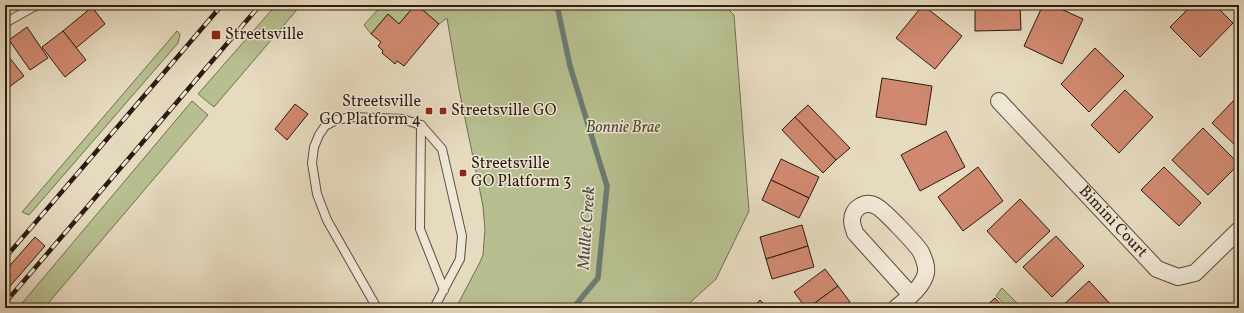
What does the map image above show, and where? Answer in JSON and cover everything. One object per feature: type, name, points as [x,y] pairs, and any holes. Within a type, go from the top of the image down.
[{"type":"street","name":"Bimini Court","points":[[999,101],[1157,269],[1178,277],[1195,273],[1239,230]]},
{"type":"street","points":[[896,308],[911,295],[923,280],[926,267],[920,250],[883,211],[870,204],[862,204],[853,214],[852,220],[855,233],[911,295]]},
{"type":"lane","points":[[5,23],[37,5]]},
{"type":"lane","points":[[377,308],[327,220],[317,194],[312,163],[314,147],[319,135],[326,126],[336,120],[352,117],[402,119],[421,124],[442,149],[462,236],[460,259],[434,308]]},
{"type":"lane","points":[[421,124],[420,229],[444,290]]},
{"type":"green space","points":[[276,5],[301,5],[214,107],[198,94]]},
{"type":"green space","points":[[382,5],[415,5],[399,24],[388,14],[371,34],[364,25]]},
{"type":"green space","name":"Bonnie Brae","points":[[417,5],[724,5],[734,15],[749,211],[716,279],[684,308],[456,308],[483,255],[485,229],[483,206],[459,89],[447,18],[439,24]]},
{"type":"green space","points":[[177,31],[180,34],[178,43],[29,215],[22,212]]},
{"type":"green space","points":[[192,101],[208,115],[44,308],[18,308]]},
{"type":"green space","points":[[1002,288],[1022,308],[1008,308],[996,296]]},
{"type":"building","points":[[415,5],[417,5],[439,24],[404,66],[397,61],[395,64],[382,53],[383,51],[378,46],[381,42],[371,34],[388,14],[399,24]]},
{"type":"building","points":[[771,5],[805,5],[771,7]]},
{"type":"building","points":[[923,5],[962,36],[935,69],[896,38]]},
{"type":"building","points":[[975,5],[1020,5],[1021,30],[975,31]]},
{"type":"building","points":[[1043,5],[1052,5],[1083,19],[1062,64],[1024,46]]},
{"type":"building","points":[[1150,5],[1161,5],[1156,10]]},
{"type":"building","points":[[1192,5],[1215,5],[1233,23],[1200,57],[1170,27]]},
{"type":"building","points":[[92,7],[105,24],[76,48],[63,31]]},
{"type":"building","points":[[27,27],[48,58],[30,70],[9,40]]},
{"type":"building","points":[[63,31],[86,60],[65,77],[42,47]]},
{"type":"building","points":[[1095,48],[1124,76],[1089,112],[1061,84]]},
{"type":"building","points":[[5,52],[24,76],[5,90]]},
{"type":"building","points":[[882,78],[932,86],[926,125],[876,117]]},
{"type":"building","points":[[1125,90],[1153,117],[1119,153],[1091,125]]},
{"type":"building","points":[[1239,96],[1239,149],[1212,123]]},
{"type":"building","points":[[295,104],[308,114],[287,140],[275,129]]},
{"type":"building","points":[[808,105],[850,148],[836,160],[795,117]]},
{"type":"building","points":[[795,117],[836,160],[823,173],[782,130]]},
{"type":"building","points":[[1203,128],[1239,164],[1208,195],[1172,160]]},
{"type":"building","points":[[946,131],[965,167],[920,191],[901,155]]},
{"type":"building","points":[[781,159],[819,177],[809,198],[771,180]]},
{"type":"building","points":[[978,167],[1003,201],[963,231],[938,197]]},
{"type":"building","points":[[1164,167],[1201,203],[1179,226],[1141,190]]},
{"type":"building","points":[[771,180],[809,198],[799,218],[762,200]]},
{"type":"building","points":[[1020,199],[1050,231],[1016,263],[987,231]]},
{"type":"building","points":[[802,225],[808,246],[766,259],[760,237]]},
{"type":"building","points":[[1056,236],[1084,266],[1052,297],[1023,267]]},
{"type":"building","points":[[35,237],[45,246],[5,292],[5,271]]},
{"type":"building","points":[[808,246],[814,267],[772,279],[766,259]]},
{"type":"building","points":[[825,269],[838,286],[806,308],[794,292]]},
{"type":"building","points":[[1089,281],[1114,308],[1060,308]]},
{"type":"building","points":[[838,286],[850,302],[842,308],[808,308]]},
{"type":"building","points":[[995,298],[1004,308],[984,308]]},
{"type":"building","points":[[760,300],[768,308],[752,308]]},
{"type":"waterway","name":"Mullet Creek","points":[[557,5],[570,66],[607,186],[598,278],[573,308]]},
{"type":"railway","points":[[5,258],[222,5]]},
{"type":"railway","points":[[5,303],[260,5]]},
{"type":"place","name":"Streetsville","points":[[216,35]]},
{"type":"place","name":"Streetsville GO Platform 4","points":[[429,111]]},
{"type":"place","name":"Streetsville GO","points":[[443,111]]},
{"type":"place","name":"Streetsville GO Platform 3","points":[[463,173]]}]
